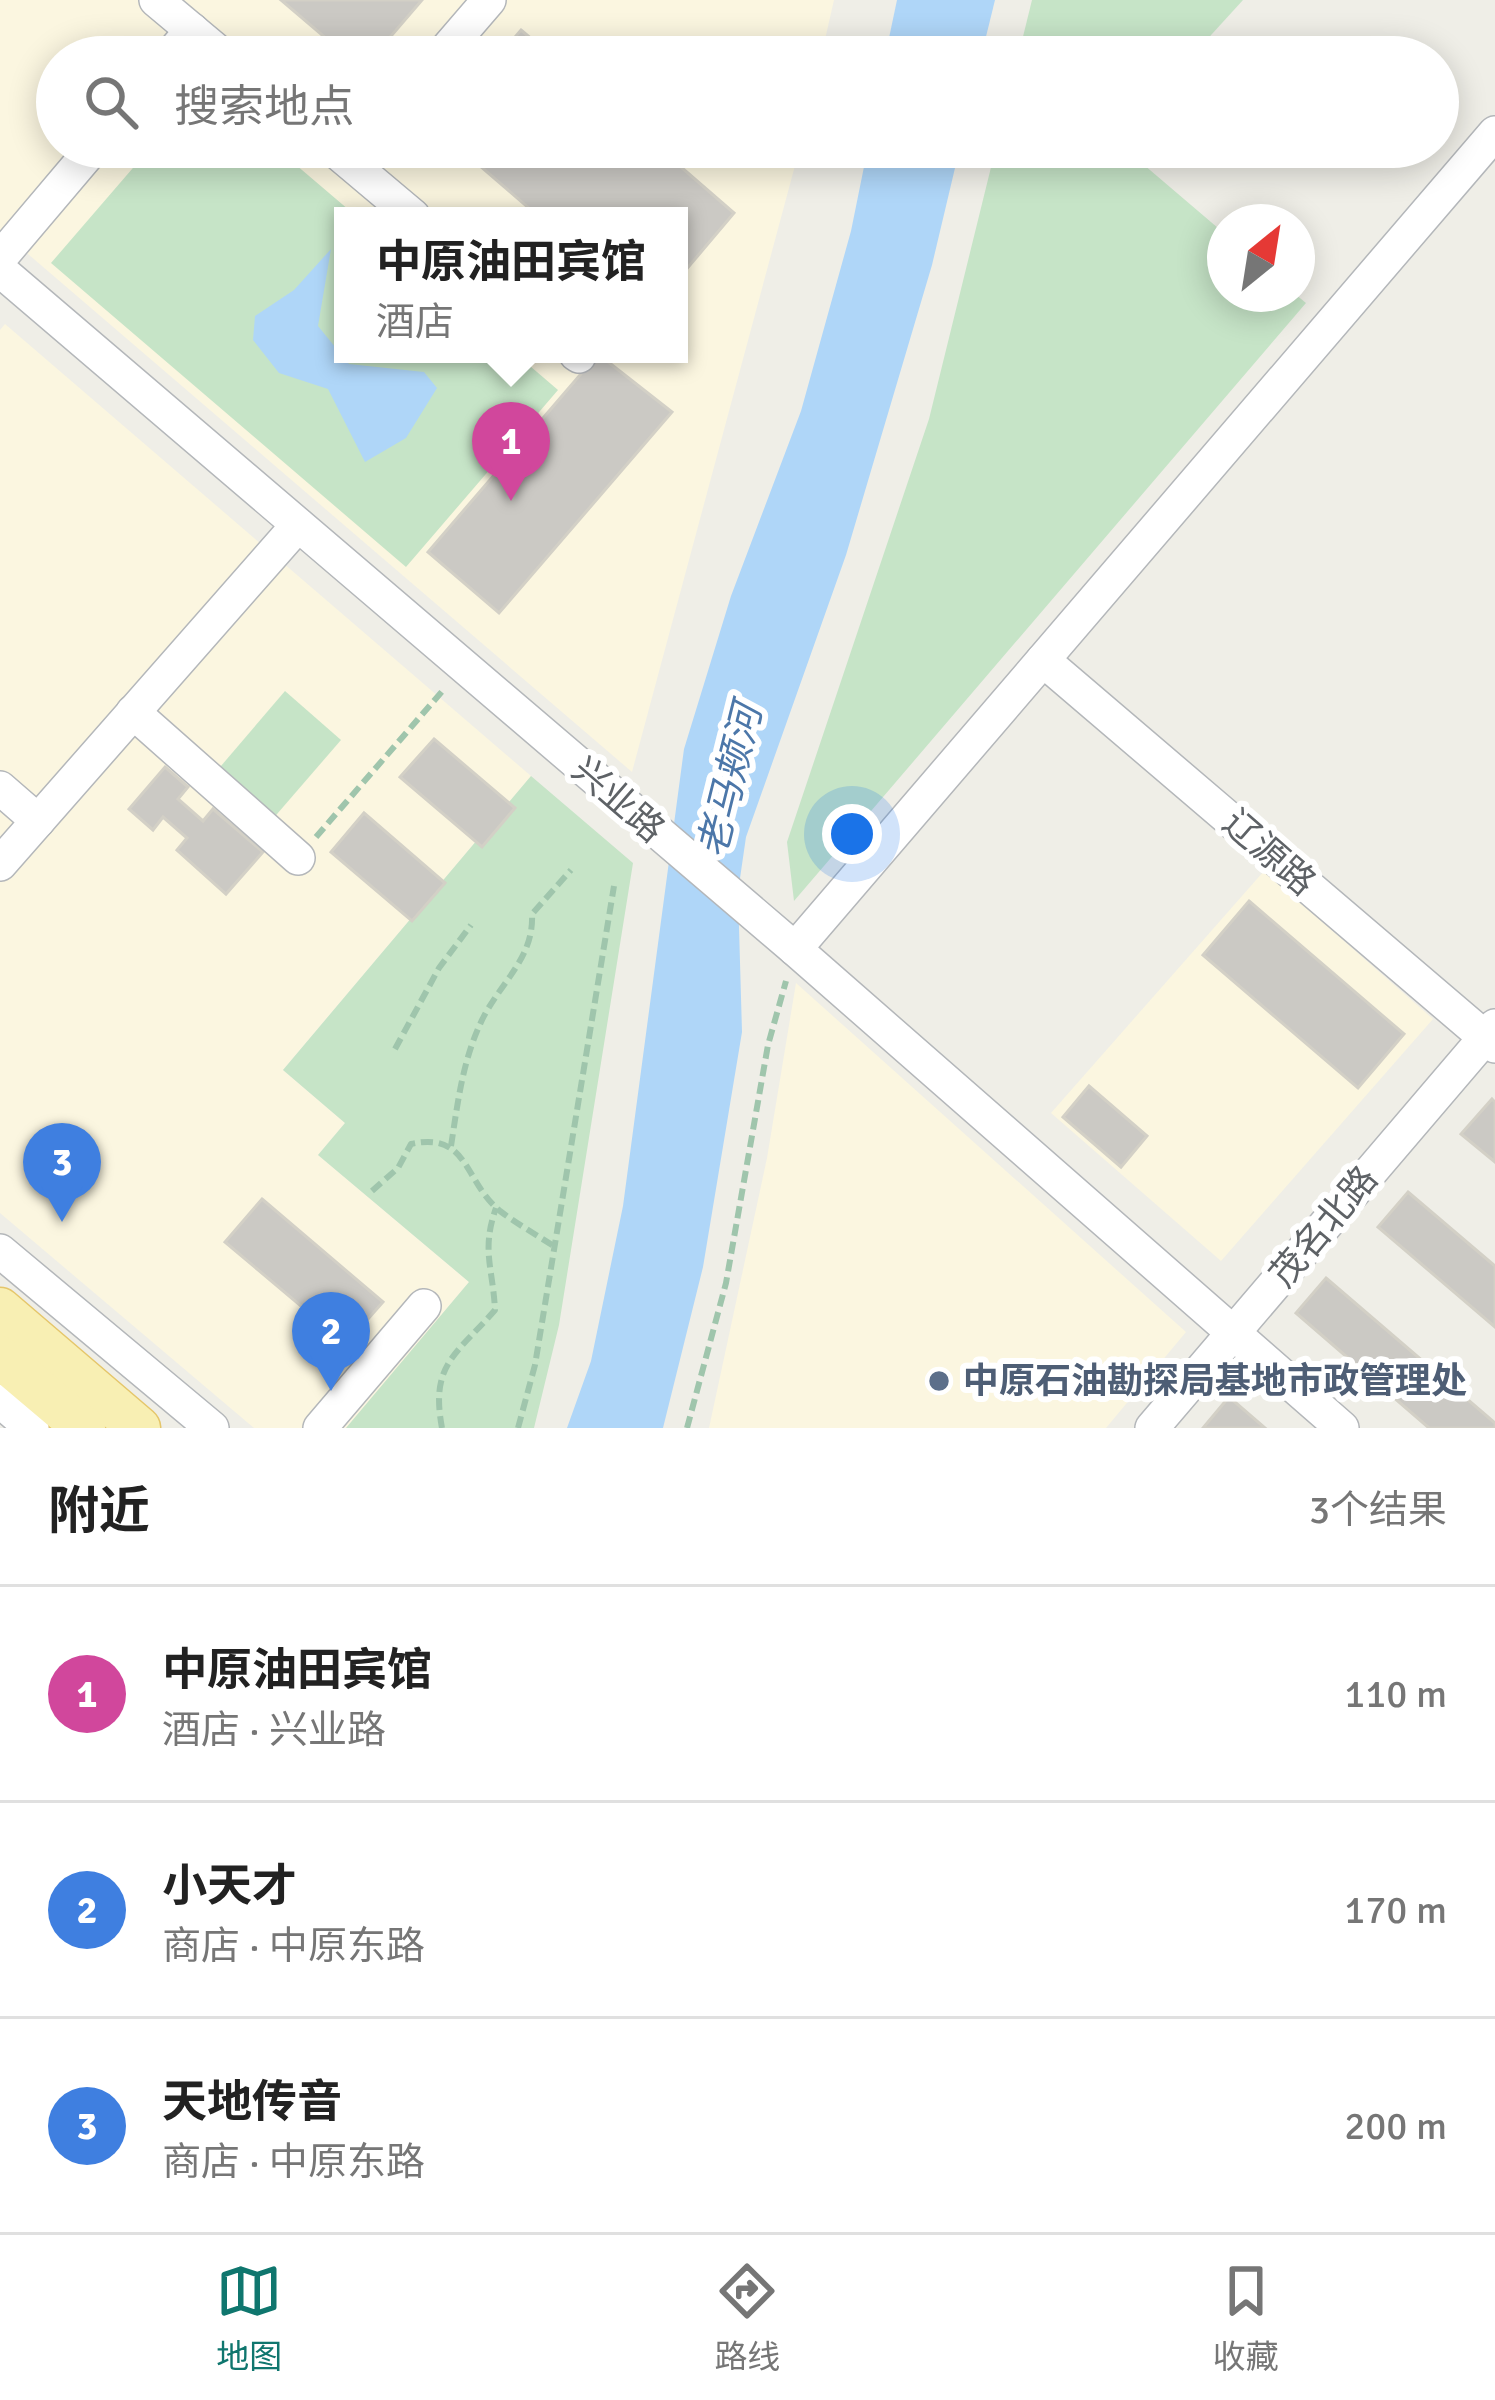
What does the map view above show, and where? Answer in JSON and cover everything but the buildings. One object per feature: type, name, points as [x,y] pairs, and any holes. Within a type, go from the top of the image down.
[{"type":"main road","points":[[0,1310],[139,1428]]},
{"type":"main road","points":[[0,1357],[79,1426]]},
{"type":"street","points":[[156,0],[199,36]]},
{"type":"street","points":[[458,36],[489,0]]},
{"type":"street","points":[[187,36],[192,30]]},
{"type":"street","points":[[795,949],[1495,133]]},
{"type":"street","points":[[0,258],[76,168]]},
{"type":"street","points":[[364,168],[404,207]]},
{"type":"street","name":"兴业路","points":[[0,270],[795,949],[1342,1428]]},
{"type":"street","points":[[0,865],[298,525]]},
{"type":"street","name":"辽源路","points":[[1043,660],[1492,1037]]},
{"type":"street","points":[[133,712],[298,858]]},
{"type":"street","points":[[0,788],[38,821]]},
{"type":"street","name":"茂名北路","points":[[1153,1428],[1492,1037]]},
{"type":"street","points":[[0,1251],[212,1428]]},
{"type":"street","points":[[320,1428],[424,1306]]},
{"type":"street","points":[[0,1401],[32,1428]]},
{"type":"path","points":[[298,858],[464,668]]},
{"type":"path","points":[[452,1146],[461,1074],[484,1016],[533,941],[532,914],[571,870]]},
{"type":"path","points":[[518,1428],[555,1246],[614,886]]},
{"type":"path","points":[[394,1049],[439,968],[471,925]]},
{"type":"path","points":[[687,1428],[726,1283],[768,1045],[795,949]]},
{"type":"path","points":[[372,1191],[398,1168],[411,1144],[434,1139],[452,1146],[496,1208],[555,1246]]},
{"type":"path","points":[[442,1428],[435,1390],[452,1356],[495,1310],[483,1244],[496,1208]]},
{"type":"shaded area","points":[[0,0],[834,0],[826,36],[36,36],[36,168],[794,168],[632,772],[0,230]]},
{"type":"shaded area","points":[[5,324],[531,776],[283,1070],[345,1123],[318,1155],[469,1282],[346,1428],[254,1428],[0,1213],[0,330]]},
{"type":"shaded area","points":[[1264,871],[1433,1019],[1221,1261],[1051,1113]]},
{"type":"shaded area","points":[[796,983],[1186,1332],[1106,1428],[709,1428],[767,1158]]},
{"type":"green space","points":[[1032,0],[1243,0],[1210,36],[1023,36]]},
{"type":"green space","points":[[133,168],[300,168],[345,207],[334,207],[334,363],[526,363],[558,390],[406,567],[51,263]]},
{"type":"green space","points":[[991,168],[1148,168],[1207,219],[1207,312],[1298,312],[794,901],[787,842],[929,419]]},
{"type":"green space","points":[[285,691],[341,740],[271,821],[215,773]]},
{"type":"green space","points":[[531,776],[633,863],[559,1325],[534,1428],[346,1428],[469,1282],[318,1155],[345,1123],[283,1070]]},
{"type":"water","points":[[897,0],[995,0],[986,36],[889,36]]},
{"type":"water","name":"老马颊河","points":[[864,168],[955,168],[932,265],[846,555],[746,837],[738,892],[742,1032],[703,1267],[663,1428],[567,1428],[591,1361],[623,1206],[684,749],[731,596],[801,411]]},
{"type":"water","points":[[331,249],[318,326],[334,346],[334,363],[424,372],[437,388],[406,438],[365,462],[328,389],[279,373],[253,340],[255,316],[294,290]]},
{"type":"place","name":"中原油田宾馆","points":[[511,501]]},
{"type":"place","name":"天地传音","points":[[62,1222]]},
{"type":"place","name":"中原石油勘探局基地市政管理处","points":[[939,1381]]},
{"type":"place","name":"小天才","points":[[331,1391]]}]
